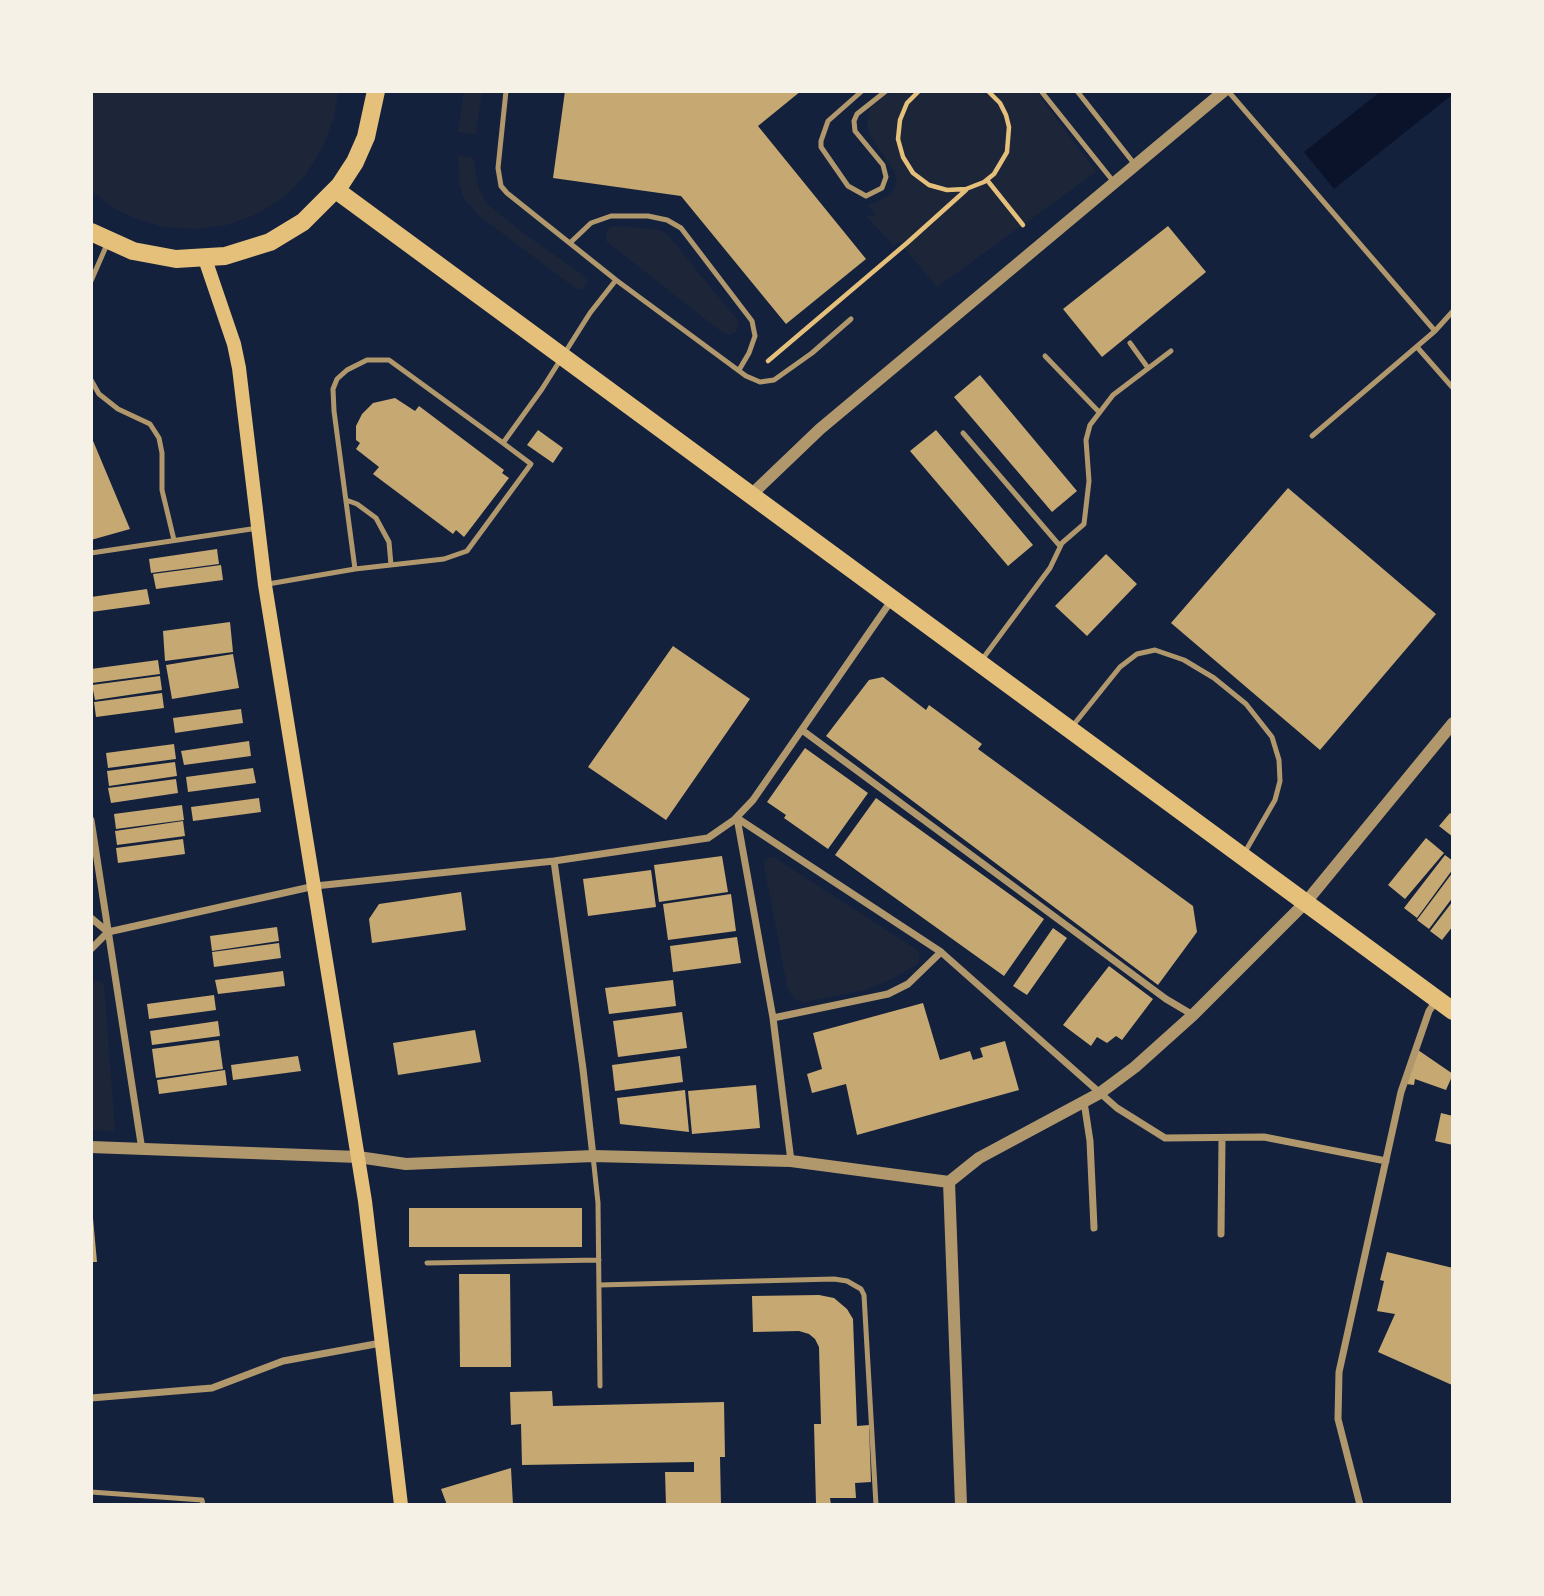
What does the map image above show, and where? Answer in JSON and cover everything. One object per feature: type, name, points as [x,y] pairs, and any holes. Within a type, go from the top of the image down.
[{"type":"main road","points":[[91,232],[154,256],[205,259],[234,254],[271,242],[303,222],[336,190],[356,160],[366,136],[376,91]]},
{"type":"main road","points":[[336,190],[1453,1011]]},
{"type":"main road","points":[[205,259],[236,356],[265,584],[358,1157],[401,1505]]},
{"type":"street","points":[[751,495],[820,429],[1226,91]]},
{"type":"street","points":[[91,949],[108,932],[315,887],[554,861],[698,841],[721,831],[753,800],[892,600]]},
{"type":"street","points":[[91,1147],[358,1157],[406,1164],[593,1156],[791,1161],[949,1182],[979,1158],[1100,1093],[1135,1067],[1193,1015],[1306,902],[1453,723]]},
{"type":"street","points":[[802,730],[1166,999],[1193,1015]]},
{"type":"street","points":[[737,818],[942,952],[1117,1108],[1165,1138],[1264,1137],[1385,1161]]},
{"type":"street","points":[[737,818],[773,1018],[791,1161]]},
{"type":"street","points":[[91,820],[142,1150]]},
{"type":"street","points":[[554,861],[593,1156]]},
{"type":"street","points":[[91,918],[108,932]]},
{"type":"street","points":[[773,1018],[888,994],[908,984],[942,952]]},
{"type":"street","points":[[1360,1505],[1338,1419],[1339,1372],[1401,1092],[1429,1011],[1437,999]]},
{"type":"street","points":[[1084,1102],[1090,1141],[1094,1228]]},
{"type":"street","points":[[1221,1234],[1223,1138]]},
{"type":"street","points":[[949,1182],[961,1505]]},
{"type":"street","points":[[91,1398],[212,1388],[283,1361],[382,1342]]},
{"type":"lane","points":[[506,91],[498,168],[502,187],[515,202],[571,242],[616,280],[754,381],[774,380],[812,353],[851,319]]},
{"type":"lane","points":[[862,91],[828,121],[821,147],[848,186],[866,196],[882,188],[886,177],[883,165],[855,131],[855,121],[858,114],[886,91]]},
{"type":"lane","points":[[1041,91],[1115,183]]},
{"type":"lane","points":[[1077,91],[1136,166]]},
{"type":"lane","points":[[1226,91],[1435,331]]},
{"type":"lane","points":[[571,242],[591,223],[611,216],[648,216],[667,220],[681,228],[752,321],[755,336],[750,354],[739,370]]},
{"type":"lane","points":[[91,281],[109,241]]},
{"type":"lane","points":[[503,443],[542,389],[590,313],[616,280]]},
{"type":"lane","points":[[1312,436],[1417,347],[1453,311]]},
{"type":"lane","points":[[1130,343],[1148,368]]},
{"type":"lane","points":[[1417,347],[1453,388]]},
{"type":"lane","points":[[979,663],[1050,568],[1060,546],[1084,524],[1089,481],[1087,433],[1090,425],[1113,395],[1171,351]]},
{"type":"lane","points":[[1045,356],[1099,412]]},
{"type":"lane","points":[[265,584],[355,569],[443,559],[467,551],[531,464],[397,364],[379,358],[367,360],[342,375],[333,389],[355,569]]},
{"type":"lane","points":[[91,380],[99,394],[118,409],[150,424],[159,438],[162,453],[162,489],[174,540]]},
{"type":"lane","points":[[963,433],[1060,546]]},
{"type":"lane","points":[[346,500],[357,504],[376,518],[389,542],[391,565]]},
{"type":"lane","points":[[91,553],[258,527]]},
{"type":"lane","points":[[1070,729],[1120,667],[1137,654],[1154,650],[1184,660],[1213,678],[1246,705],[1272,737],[1279,760],[1280,781],[1276,800],[1243,855]]},
{"type":"lane","points":[[593,1156],[598,1203],[600,1386]]},
{"type":"lane","points":[[427,1263],[598,1260]]},
{"type":"lane","points":[[599,1285],[834,1279],[847,1281],[861,1289],[864,1295],[876,1505]]},
{"type":"lane","points":[[91,1492],[202,1500],[203,1505]]},
{"type":"path","points":[[919,91],[908,103],[900,120],[898,139],[903,157],[914,173],[929,185],[947,190],[966,189]]},
{"type":"path","points":[[768,361],[966,189],[987,180],[1002,164],[1010,140],[1006,115],[1000,103],[988,91]]},
{"type":"path","points":[[987,180],[1023,225]]},
{"type":"shaded area","points":[[91,91],[338,91],[334,118],[323,147],[306,174],[284,197],[257,214],[227,225],[195,229],[163,227],[132,217],[117,210],[91,191]]},
{"type":"shaded area","points":[[464,91],[482,91],[476,134],[458,132]]},
{"type":"shaded area","points":[[891,91],[1036,91],[1096,172],[937,287],[899,242],[894,246],[866,216],[876,215],[867,204],[875,203],[891,194],[897,184],[894,171],[869,134],[867,125],[870,108]]},
{"type":"shaded area","points":[[1381,91],[1453,91],[1453,94],[1334,189],[1304,152]]},
{"type":"shaded area","points":[[458,155],[473,158],[479,189],[487,204],[580,273],[588,281],[584,288],[578,290],[478,215],[463,197],[459,184]]},
{"type":"shaded area","points":[[610,227],[660,230],[667,234],[739,322],[736,332],[729,335],[722,332],[606,241]]},
{"type":"shaded area","points":[[775,858],[917,950],[920,955],[918,964],[888,981],[864,990],[804,1002],[795,999],[788,990],[764,866],[764,861]]},
{"type":"shaded area","points":[[91,979],[104,983],[115,1131],[91,1130]]},
{"type":"building","points":[[565,91],[801,91],[758,126],[866,259],[786,324],[681,196],[553,178]]},
{"type":"building","points":[[1168,226],[1206,272],[1102,357],[1063,309]]},
{"type":"building","points":[[980,375],[1077,491],[1052,512],[954,397]]},
{"type":"building","points":[[395,398],[415,411],[419,406],[504,470],[502,473],[509,478],[464,537],[456,530],[453,534],[373,474],[379,467],[356,449],[360,443],[356,440],[356,426],[362,414],[373,403]]},
{"type":"building","points":[[538,430],[563,448],[553,463],[527,445]]},
{"type":"building","points":[[936,430],[1033,545],[1008,566],[910,451]]},
{"type":"building","points":[[91,436],[130,529],[91,540]]},
{"type":"building","points":[[1288,488],[1436,614],[1320,750],[1171,623]]},
{"type":"building","points":[[217,549],[219,564],[151,573],[149,559]]},
{"type":"building","points":[[1106,554],[1137,584],[1087,636],[1055,606]]},
{"type":"building","points":[[221,565],[223,580],[156,589],[153,574]]},
{"type":"building","points":[[147,589],[150,604],[91,612],[91,597]]},
{"type":"building","points":[[230,622],[233,652],[165,661],[163,631]]},
{"type":"building","points":[[673,646],[750,699],[666,820],[588,767]]},
{"type":"building","points":[[233,654],[239,688],[172,699],[166,665]]},
{"type":"building","points":[[158,660],[160,674],[92,683],[91,669]]},
{"type":"building","points":[[160,676],[162,690],[95,700],[92,685]]},
{"type":"building","points":[[883,677],[926,710],[929,705],[982,744],[978,749],[1193,906],[1197,932],[1158,985],[826,736],[869,680]]},
{"type":"building","points":[[162,693],[164,708],[96,717],[94,702]]},
{"type":"building","points":[[241,709],[243,723],[175,733],[173,718]]},
{"type":"building","points":[[249,741],[251,756],[184,765],[181,751]]},
{"type":"building","points":[[174,744],[176,759],[108,768],[106,753]]},
{"type":"building","points":[[805,748],[868,793],[828,849],[784,818],[786,815],[767,802]]},
{"type":"building","points":[[175,762],[177,776],[109,786],[107,771]]},
{"type":"building","points":[[253,768],[256,783],[188,792],[186,777]]},
{"type":"building","points":[[176,779],[178,793],[111,803],[108,788]]},
{"type":"building","points":[[259,798],[261,812],[193,821],[191,807]]},
{"type":"building","points":[[876,798],[1044,919],[1004,976],[835,855]]},
{"type":"building","points":[[182,805],[184,820],[116,829],[114,814]]},
{"type":"building","points":[[1450,813],[1453,815],[1453,837],[1439,826]]},
{"type":"building","points":[[183,821],[185,836],[117,845],[115,831]]},
{"type":"building","points":[[1426,838],[1444,853],[1405,899],[1388,885]]},
{"type":"building","points":[[183,839],[185,854],[118,863],[116,848]]},
{"type":"building","points":[[1445,855],[1453,861],[1453,869],[1417,918],[1404,908]]},
{"type":"building","points":[[722,856],[728,892],[659,902],[654,865]]},
{"type":"building","points":[[651,870],[656,907],[588,916],[583,879]]},
{"type":"building","points":[[1453,872],[1453,897],[1429,929],[1417,920]]},
{"type":"building","points":[[461,892],[466,930],[372,943],[369,919],[379,904]]},
{"type":"building","points":[[731,894],[736,931],[668,940],[663,904]]},
{"type":"building","points":[[1453,901],[1453,926],[1442,940],[1430,931]]},
{"type":"building","points":[[277,927],[279,941],[212,951],[210,936]]},
{"type":"building","points":[[1053,928],[1067,938],[1027,995],[1013,986]]},
{"type":"building","points":[[737,937],[741,963],[673,972],[670,946]]},
{"type":"building","points":[[279,943],[281,958],[214,967],[212,952]]},
{"type":"building","points":[[1109,966],[1153,999],[1122,1040],[1116,1036],[1107,1043],[1097,1037],[1091,1046],[1063,1025]]},
{"type":"building","points":[[283,971],[285,986],[218,994],[215,980]]},
{"type":"building","points":[[673,980],[676,1006],[609,1014],[605,988]]},
{"type":"building","points":[[214,995],[216,1010],[149,1019],[147,1004]]},
{"type":"building","points":[[923,1003],[940,1060],[970,1051],[973,1060],[983,1057],[980,1048],[1005,1041],[1019,1090],[857,1135],[846,1084],[812,1093],[807,1074],[822,1069],[813,1033]]},
{"type":"building","points":[[682,1012],[687,1048],[618,1057],[613,1021]]},
{"type":"building","points":[[218,1021],[220,1036],[152,1045],[150,1031]]},
{"type":"building","points":[[475,1030],[481,1062],[398,1075],[393,1043]]},
{"type":"building","points":[[219,1040],[223,1069],[156,1078],[152,1049]]},
{"type":"building","points":[[1418,1050],[1453,1074],[1446,1090],[1415,1079],[1414,1085],[1406,1084]]},
{"type":"building","points":[[298,1056],[301,1071],[233,1080],[231,1065]]},
{"type":"building","points":[[680,1056],[683,1082],[615,1091],[612,1065]]},
{"type":"building","points":[[225,1070],[227,1085],[159,1094],[157,1080]]},
{"type":"building","points":[[756,1085],[760,1128],[692,1134],[688,1091]]},
{"type":"building","points":[[685,1090],[689,1132],[620,1124],[617,1098]]},
{"type":"building","points":[[1441,1113],[1453,1116],[1453,1145],[1435,1141]]},
{"type":"building","points":[[409,1208],[582,1208],[582,1247],[409,1247]]},
{"type":"building","points":[[93,1218],[97,1262],[91,1262]]},
{"type":"building","points":[[1387,1252],[1453,1268],[1452,1385],[1378,1352],[1395,1314],[1377,1311],[1384,1281],[1380,1280]]},
{"type":"building","points":[[459,1274],[510,1274],[511,1367],[460,1367]]},
{"type":"building","points":[[819,1295],[834,1298],[847,1309],[853,1319],[857,1426],[869,1425],[871,1482],[855,1483],[856,1498],[830,1498],[831,1505],[816,1505],[814,1424],[821,1424],[819,1347],[809,1334],[799,1331],[753,1332],[752,1296]]},
{"type":"building","points":[[552,1391],[553,1406],[724,1402],[725,1457],[720,1457],[721,1505],[666,1505],[665,1472],[694,1472],[694,1462],[522,1465],[521,1424],[511,1425],[510,1392]]},
{"type":"building","points":[[511,1468],[513,1505],[447,1505],[441,1489]]}]
